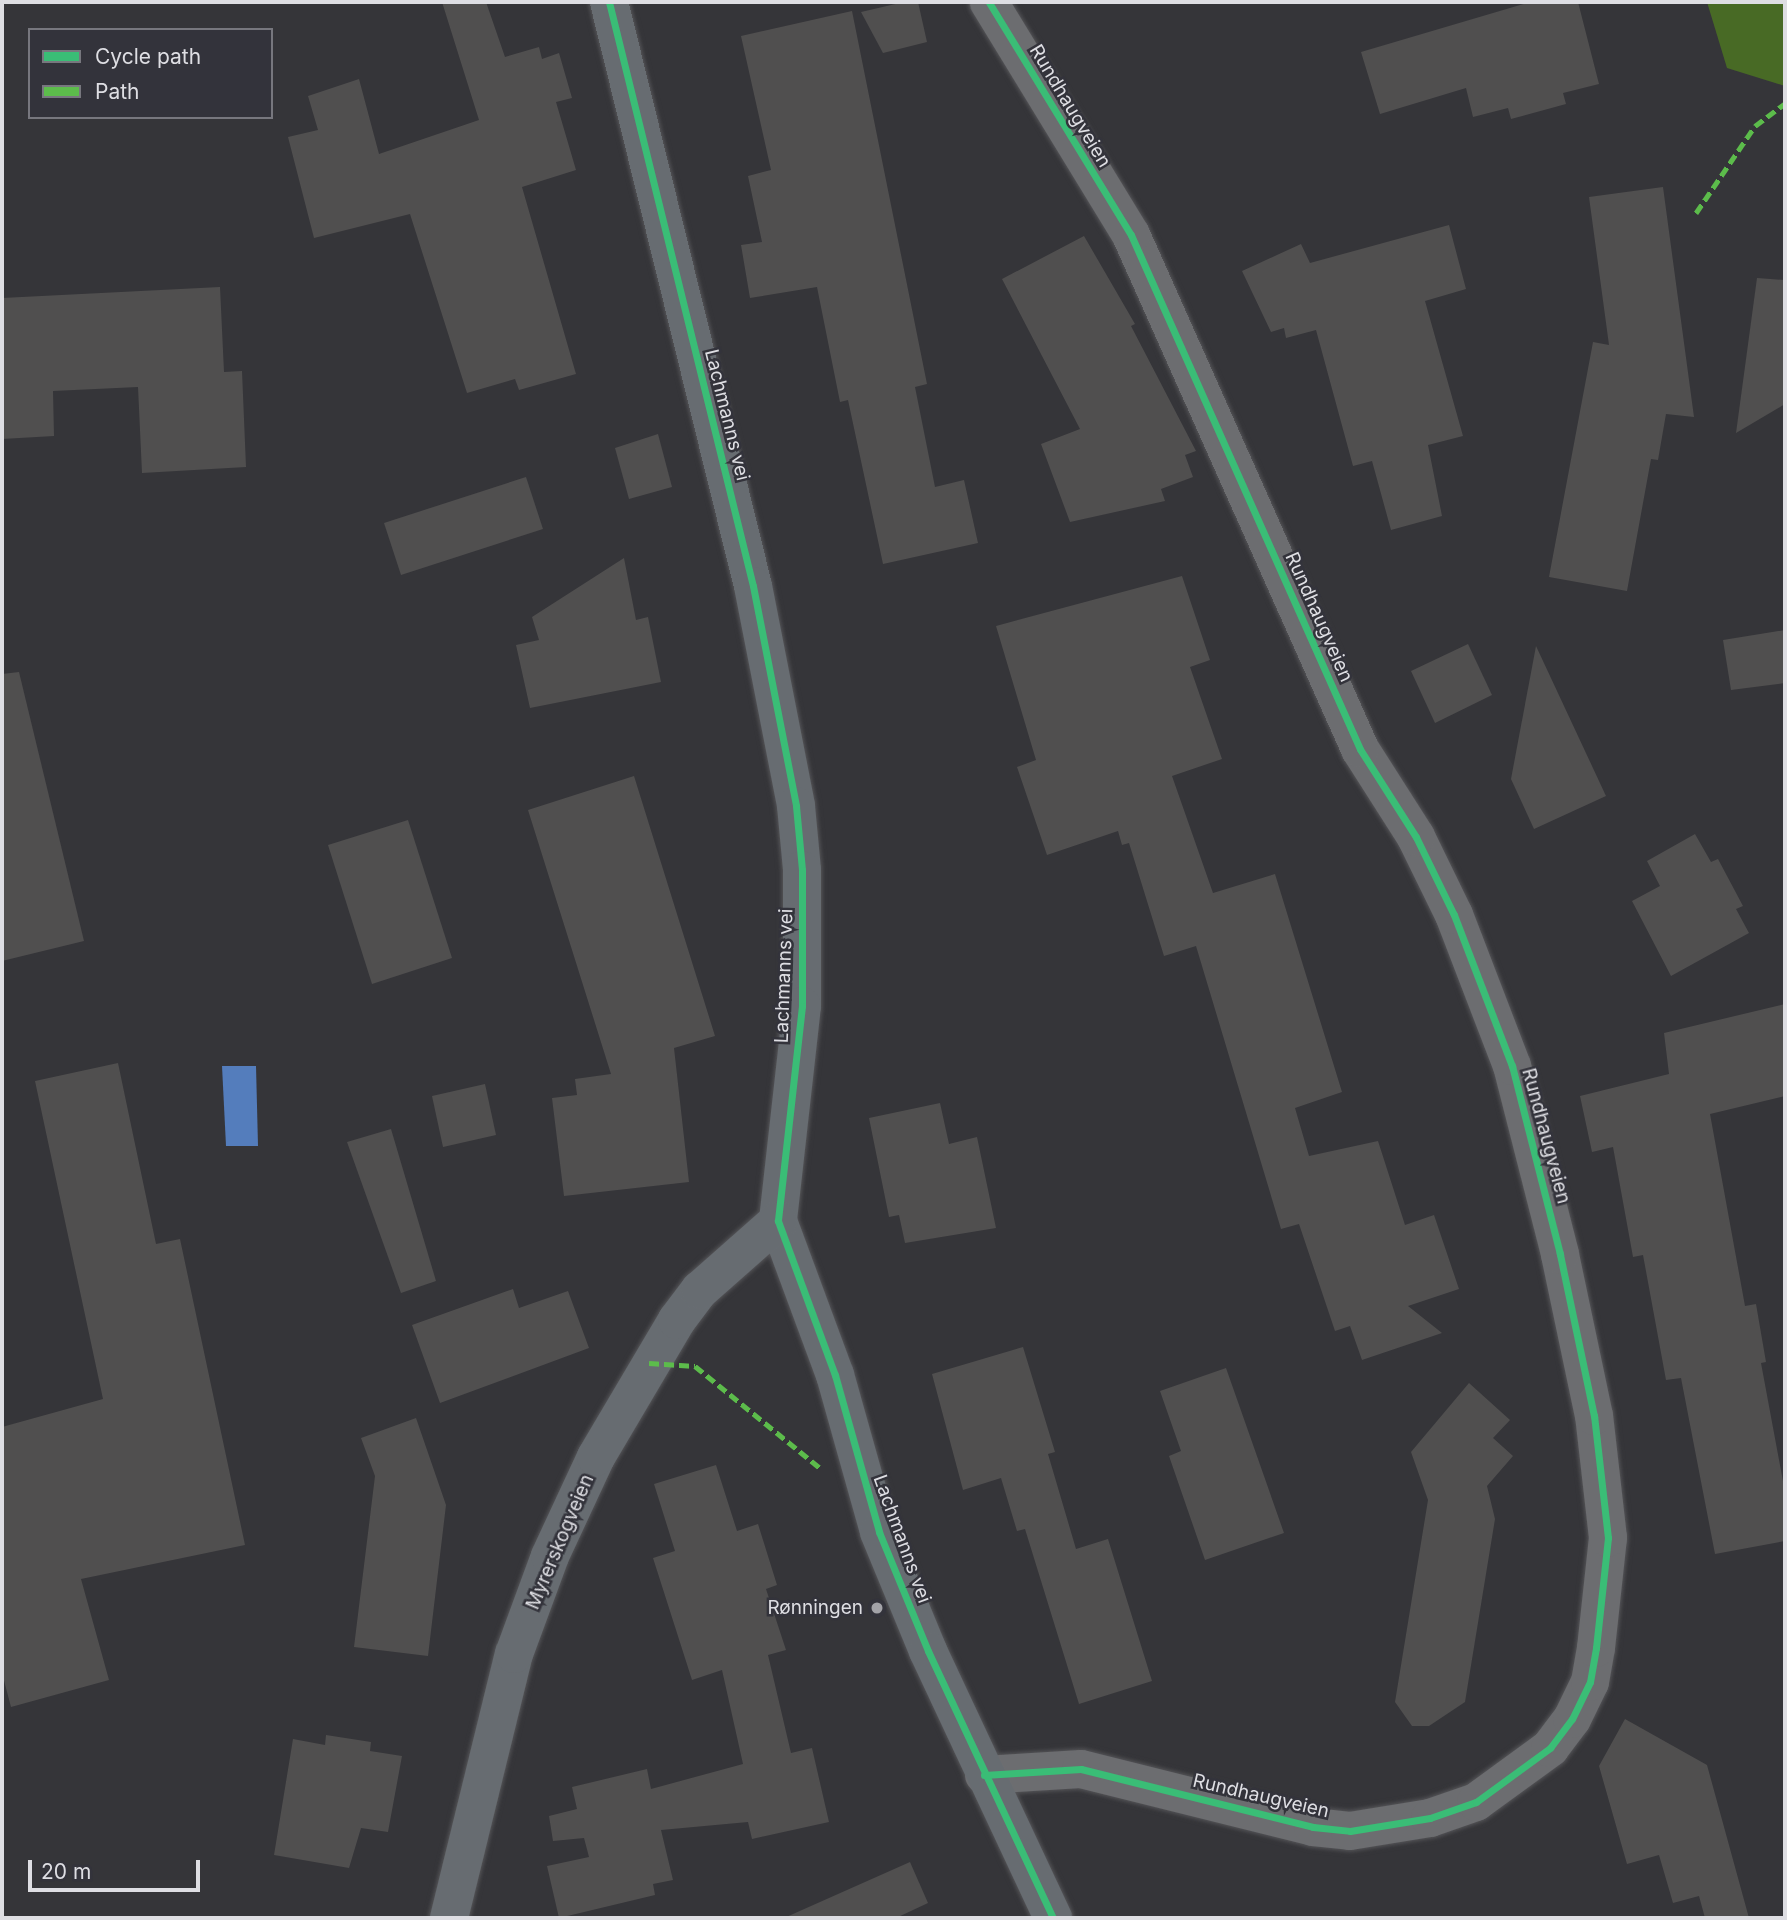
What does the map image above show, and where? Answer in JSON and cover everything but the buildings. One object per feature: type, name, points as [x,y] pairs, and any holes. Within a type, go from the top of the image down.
[{"type":"street","name":"Lachmanns vei","points":[[609,2],[754,586],[796,806],[802,870],[802,1006],[778,1221],[835,1375],[879,1532],[985,1775],[1053,1918]]},
{"type":"street","name":"Rundhaugveien","points":[[985,1775],[1080,1769],[1313,1827],[1350,1831],[1430,1818],[1476,1802],[1550,1748],[1572,1719],[1590,1682],[1597,1648],[1608,1538],[1594,1416],[1560,1254],[1512,1066],[1454,915],[1416,837],[1360,749],[1131,235],[989,2]]},
{"type":"street","name":"Myrerskogveien","points":[[449,1918],[514,1654],[550,1556],[596,1458],[677,1320],[700,1290],[778,1221]]},
{"type":"green space","points":[[1707,2],[1785,2],[1785,86],[1727,68]]},
{"type":"water","points":[[222,1066],[256,1066],[258,1146],[226,1146]]},
{"type":"marked path","points":[[1696,213],[1755,126],[1785,103]]},
{"type":"marked path","points":[[649,1363],[695,1366],[820,1468]]},
{"type":"cycle path","points":[[609,2],[753,586],[796,806],[802,870],[802,1006],[778,1221],[835,1375],[879,1532],[928,1651],[1053,1918]]},
{"type":"cycle path","points":[[984,1775],[1081,1769],[1313,1827],[1350,1831],[1430,1818],[1476,1802],[1550,1748],[1572,1719],[1590,1682],[1608,1538],[1594,1416],[1560,1254],[1512,1066],[1454,915],[1416,837],[1360,749],[1131,235],[989,2]]},
{"type":"place","name":"Rønningen","points":[[877,1608]]}]
